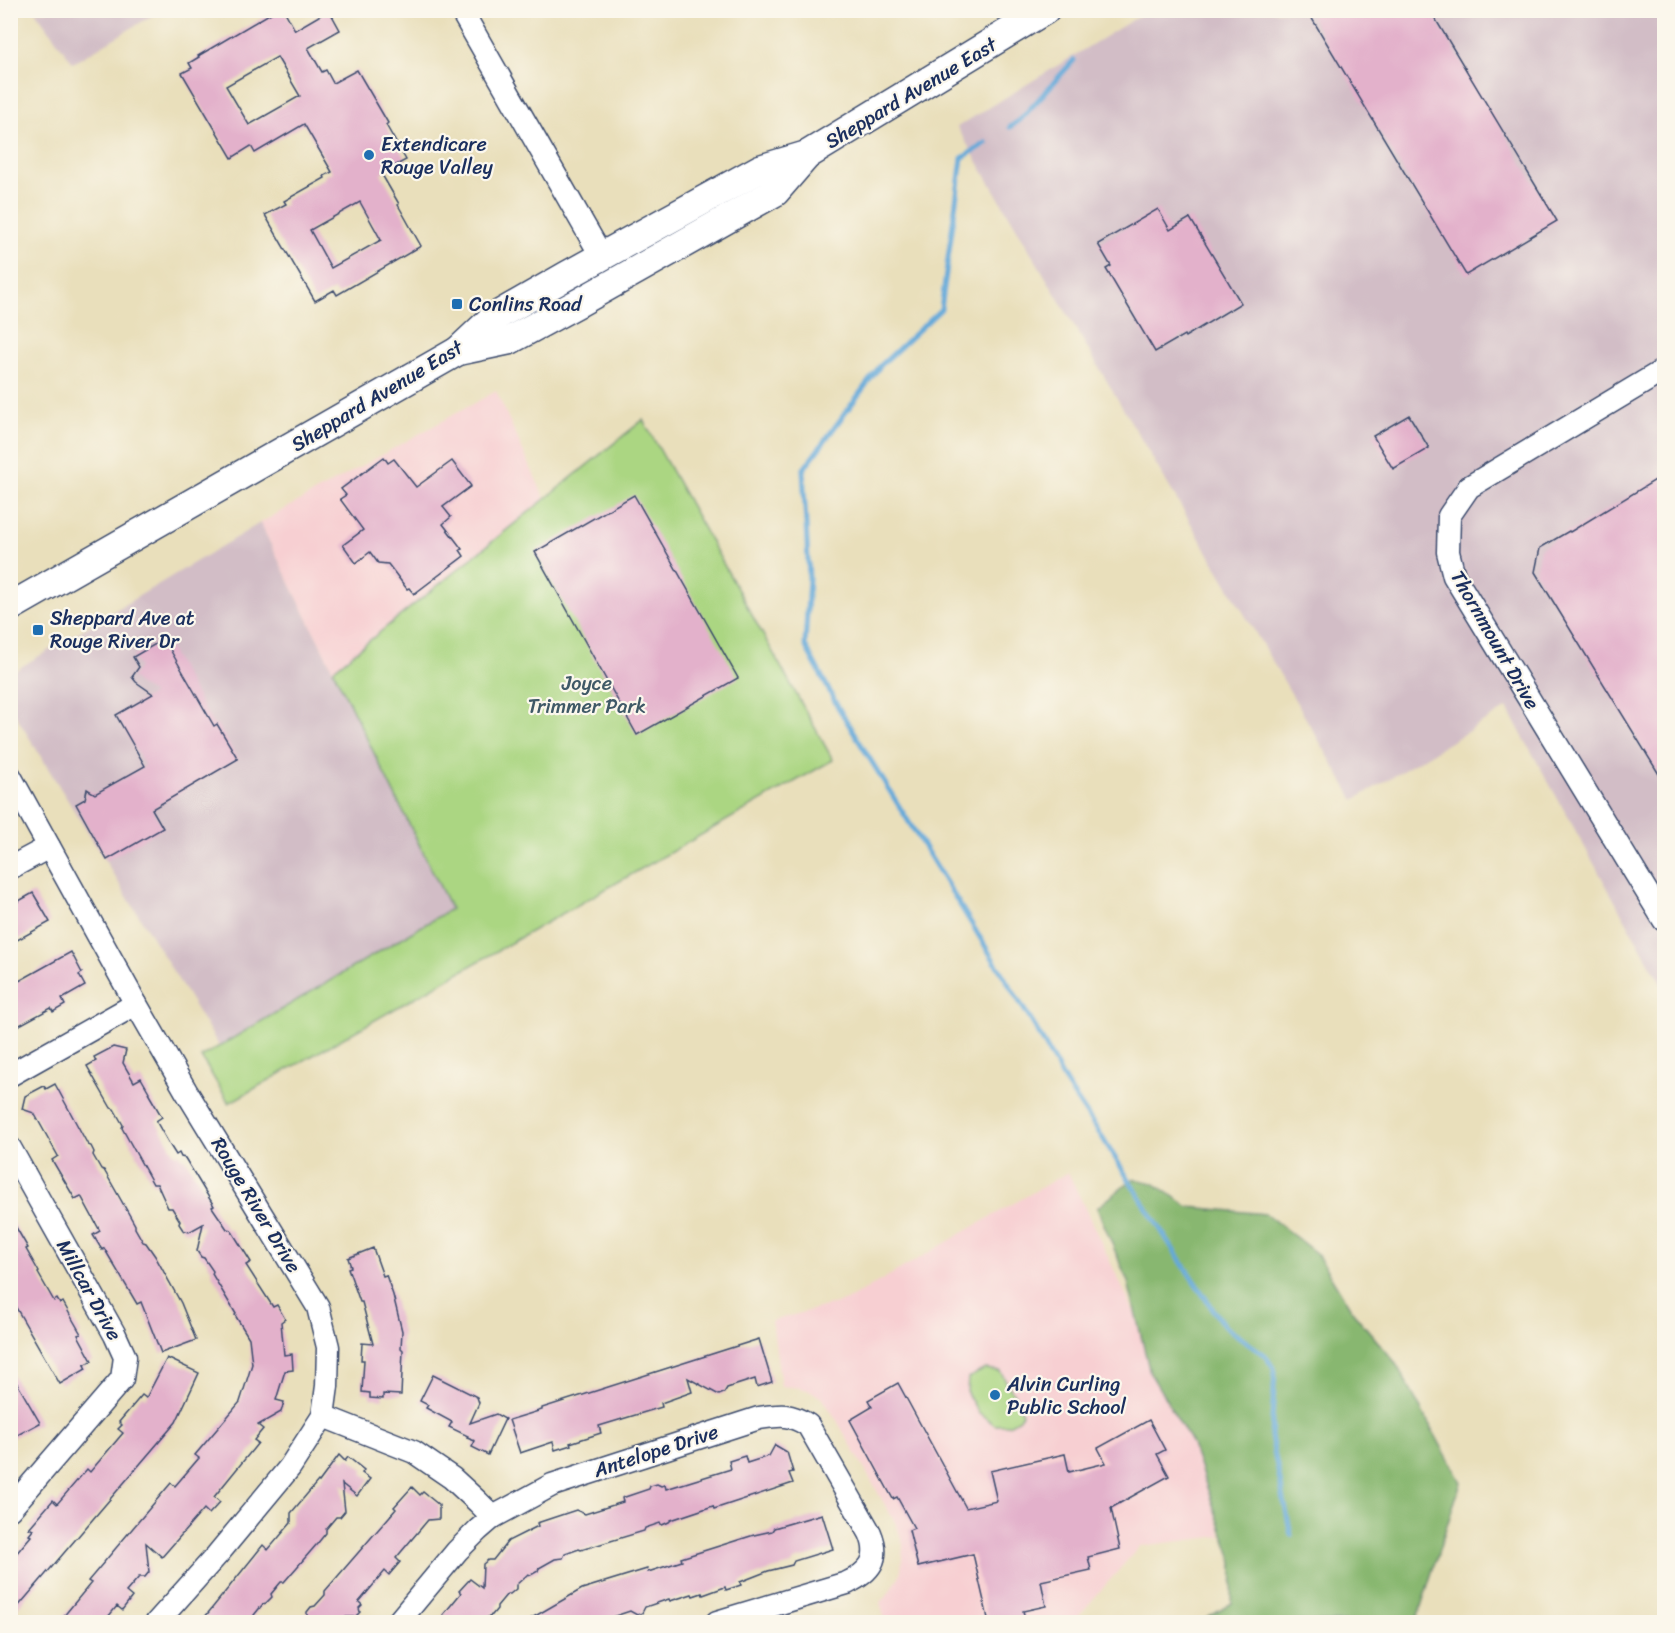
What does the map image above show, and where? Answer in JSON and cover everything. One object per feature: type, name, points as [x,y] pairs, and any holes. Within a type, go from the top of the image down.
[{"type":"main road","name":"Sheppard Avenue East","points":[[10,607],[458,351],[493,318],[610,268],[760,169],[807,155],[1045,10]]},
{"type":"street","points":[[461,10],[610,268]]},
{"type":"street","name":"Thornmount Drive","points":[[1665,370],[1469,487],[1449,516],[1448,552],[1454,576],[1665,920]]},
{"type":"street","name":"Rouge River Drive","points":[[10,776],[186,1091],[318,1307],[328,1347],[327,1386],[323,1416],[290,1467],[157,1623]]},
{"type":"street","points":[[10,868],[49,847]]},
{"type":"street","points":[[10,1075],[136,1004]]},
{"type":"street","name":"Millcar Drive","points":[[10,1148],[115,1335],[125,1357],[122,1379],[11,1508]]},
{"type":"street","name":"Antelope Drive","points":[[398,1623],[457,1551],[493,1517],[552,1485],[744,1422],[788,1415],[797,1418],[808,1425],[870,1533],[874,1543],[871,1566],[861,1576],[847,1582],[717,1623]]},
{"type":"street","points":[[323,1416],[414,1452],[452,1478],[493,1517]]},
{"type":"shaded area","points":[[35,11],[160,11],[73,63]]},
{"type":"shaded area","points":[[1147,11],[1664,11],[1664,989],[1507,708],[1354,800],[957,127]]},
{"type":"shaded area","points":[[496,391],[545,499],[333,670],[260,523]]},
{"type":"shaded area","points":[[260,523],[452,910],[219,1046],[11,708],[11,673]]},
{"type":"shaded area","name":"Alvin Curling Public School","points":[[1068,1172],[1185,1420],[1222,1536],[1140,1546],[1073,1622],[885,1622],[880,1602],[887,1596],[901,1570],[903,1545],[897,1526],[823,1399],[811,1391],[781,1386],[772,1321],[847,1300]]},
{"type":"green space","name":"Joyce Trimmer Park","points":[[643,420],[833,760],[229,1103],[201,1057],[451,909],[333,670]]},
{"type":"green space","points":[[1133,1179],[1153,1183],[1189,1207],[1266,1214],[1317,1254],[1352,1311],[1395,1362],[1461,1482],[1416,1622],[1201,1622],[1232,1603],[1233,1562],[1191,1442],[1150,1373],[1128,1282],[1097,1208]]},
{"type":"green space","points":[[985,1369],[1000,1371],[1016,1398],[1022,1413],[1019,1419],[1009,1425],[995,1425],[978,1412],[967,1393],[968,1378]]},
{"type":"building","name":"Extendicare Rouge Valley","points":[[276,10],[284,10],[295,30],[329,10],[340,30],[308,48],[322,72],[326,70],[333,83],[357,70],[388,123],[386,125],[406,160],[381,173],[421,246],[337,295],[334,290],[315,301],[265,215],[286,204],[284,201],[332,172],[304,124],[255,153],[251,146],[232,158],[182,73],[192,68],[189,63]],"holes":[[[277,57],[300,96],[249,125],[226,86]],[[360,202],[381,240],[331,268],[310,230]]]},
{"type":"building","points":[[1321,10],[1430,10],[1557,221],[1466,275],[1311,17]]},
{"type":"building","points":[[1158,209],[1170,230],[1190,218],[1241,303],[1185,337],[1184,335],[1155,352],[1106,269],[1111,266],[1098,244]]},
{"type":"building","points":[[1409,415],[1429,448],[1393,469],[1373,436]]},
{"type":"building","points":[[384,457],[388,463],[394,459],[416,487],[452,461],[471,486],[443,507],[451,517],[443,524],[462,549],[460,550],[464,556],[414,594],[409,588],[407,589],[388,564],[378,563],[370,552],[356,563],[343,545],[363,530],[340,499],[346,495],[341,489]]},
{"type":"building","points":[[1665,474],[1665,784],[1535,572],[1540,548]]},
{"type":"building","points":[[634,495],[738,678],[637,735],[535,552]]},
{"type":"building","points":[[164,639],[214,726],[217,724],[238,759],[152,809],[163,828],[107,860],[76,804],[85,799],[87,789],[95,794],[145,766],[116,715],[153,694],[132,677],[139,667],[133,657]]},
{"type":"building","points":[[33,893],[50,922],[10,944],[10,906]]},
{"type":"building","points":[[71,952],[82,973],[79,975],[85,986],[62,999],[65,1005],[53,1012],[51,1008],[18,1026],[16,1021],[10,1024],[10,986]]},
{"type":"building","points":[[113,1047],[126,1050],[123,1063],[134,1082],[141,1078],[149,1092],[162,1117],[156,1121],[171,1147],[176,1155],[179,1153],[185,1158],[214,1206],[212,1207],[227,1229],[231,1230],[251,1262],[246,1265],[273,1307],[277,1305],[285,1319],[281,1322],[284,1355],[292,1354],[293,1370],[285,1371],[276,1400],[284,1402],[281,1412],[258,1425],[263,1429],[254,1440],[258,1443],[214,1497],[220,1502],[209,1514],[204,1509],[162,1557],[146,1543],[149,1572],[145,1577],[139,1577],[126,1592],[132,1597],[122,1610],[117,1606],[103,1623],[58,1623],[91,1583],[88,1581],[171,1483],[175,1486],[199,1458],[195,1455],[240,1402],[252,1364],[249,1338],[212,1274],[213,1271],[197,1251],[203,1224],[189,1232],[183,1230],[172,1208],[168,1208],[157,1184],[153,1184],[122,1128],[123,1125],[87,1066],[96,1061],[94,1057]]},
{"type":"building","points":[[55,1084],[143,1242],[155,1256],[181,1303],[196,1340],[161,1353],[141,1302],[137,1304],[104,1248],[102,1250],[93,1235],[100,1231],[81,1196],[75,1199],[52,1160],[58,1156],[34,1113],[22,1109],[25,1096],[44,1086],[46,1089]]},
{"type":"building","points":[[10,1217],[54,1301],[57,1299],[60,1304],[63,1302],[81,1334],[78,1335],[92,1361],[84,1365],[86,1369],[60,1384],[10,1297]]},
{"type":"building","points":[[373,1248],[393,1295],[402,1331],[401,1395],[383,1394],[383,1399],[370,1398],[370,1393],[362,1392],[364,1360],[361,1360],[362,1343],[373,1344],[362,1302],[360,1302],[348,1268],[351,1267],[348,1258]]},
{"type":"building","points":[[759,1339],[772,1382],[757,1387],[755,1379],[727,1388],[719,1395],[688,1378],[692,1392],[661,1403],[662,1407],[599,1426],[601,1433],[570,1443],[571,1445],[555,1450],[553,1442],[520,1453],[509,1420]]},
{"type":"building","points":[[167,1358],[199,1373],[176,1422],[10,1616],[10,1561],[31,1536],[29,1535],[33,1530],[29,1528],[53,1500],[57,1504],[87,1469],[90,1472],[123,1433],[118,1429],[122,1425],[119,1422],[142,1395],[146,1398]]},
{"type":"building","points":[[10,1371],[40,1423],[10,1439]]},
{"type":"building","points":[[433,1375],[477,1397],[479,1403],[470,1423],[496,1414],[505,1419],[488,1455],[472,1447],[475,1441],[449,1427],[452,1422],[426,1408],[428,1405],[420,1401]]},
{"type":"building","points":[[898,1383],[966,1508],[997,1501],[990,1471],[1065,1454],[1069,1472],[1106,1463],[1098,1448],[1149,1420],[1165,1450],[1157,1454],[1169,1476],[1111,1508],[1120,1549],[1088,1557],[1091,1570],[1041,1581],[1046,1606],[1023,1611],[1025,1618],[1005,1623],[989,1623],[973,1554],[918,1567],[909,1530],[914,1528],[897,1497],[893,1499],[850,1420],[872,1407],[868,1400]]},
{"type":"building","points":[[775,1445],[787,1452],[793,1472],[789,1473],[793,1483],[714,1509],[713,1506],[662,1525],[660,1523],[645,1528],[644,1531],[565,1554],[563,1558],[555,1559],[531,1575],[528,1574],[516,1585],[516,1589],[507,1594],[497,1609],[483,1623],[452,1623],[443,1615],[470,1579],[482,1588],[483,1564],[488,1560],[493,1560],[508,1541],[538,1526],[537,1523],[576,1510],[585,1514],[623,1502],[622,1498],[657,1484],[665,1485],[666,1489],[731,1469],[729,1461],[745,1456],[747,1463],[769,1456]]},
{"type":"building","points":[[339,1455],[345,1461],[348,1457],[364,1470],[362,1473],[370,1479],[357,1496],[342,1484],[345,1511],[340,1517],[336,1517],[317,1544],[271,1594],[272,1597],[254,1615],[254,1623],[200,1623],[263,1545],[268,1550],[291,1523],[291,1513],[319,1482]]},
{"type":"building","points":[[412,1487],[420,1495],[423,1492],[439,1505],[439,1519],[428,1520],[396,1558],[400,1562],[389,1575],[385,1571],[359,1602],[362,1605],[355,1617],[346,1617],[342,1623],[307,1623],[307,1612],[325,1595],[325,1591],[396,1509],[394,1507]]},
{"type":"building","points":[[822,1514],[833,1549],[794,1561],[792,1565],[768,1571],[740,1582],[741,1585],[726,1590],[725,1587],[703,1595],[702,1593],[693,1596],[692,1594],[670,1601],[669,1599],[645,1607],[642,1613],[637,1615],[630,1611],[612,1617],[614,1623],[523,1623],[582,1589],[647,1569],[648,1572],[682,1561],[681,1558]]},
{"type":"waterway","points":[[1010,127],[1020,120],[1074,60]]},
{"type":"waterway","points":[[986,143],[962,158],[941,309],[880,366],[803,470],[809,578],[805,645],[838,707],[1035,1027],[1067,1085],[1178,1257],[1224,1326],[1265,1355],[1275,1371],[1271,1436],[1291,1535]]},
{"type":"place","name":"Extendicare Rouge Valley","points":[[369,155]]},
{"type":"place","name":"Conlins Road","points":[[457,304]]},
{"type":"place","name":"Sheppard Ave at Rouge River Dr","points":[[38,630]]},
{"type":"place","name":"Alvin Curling Public School","points":[[995,1395]]}]
